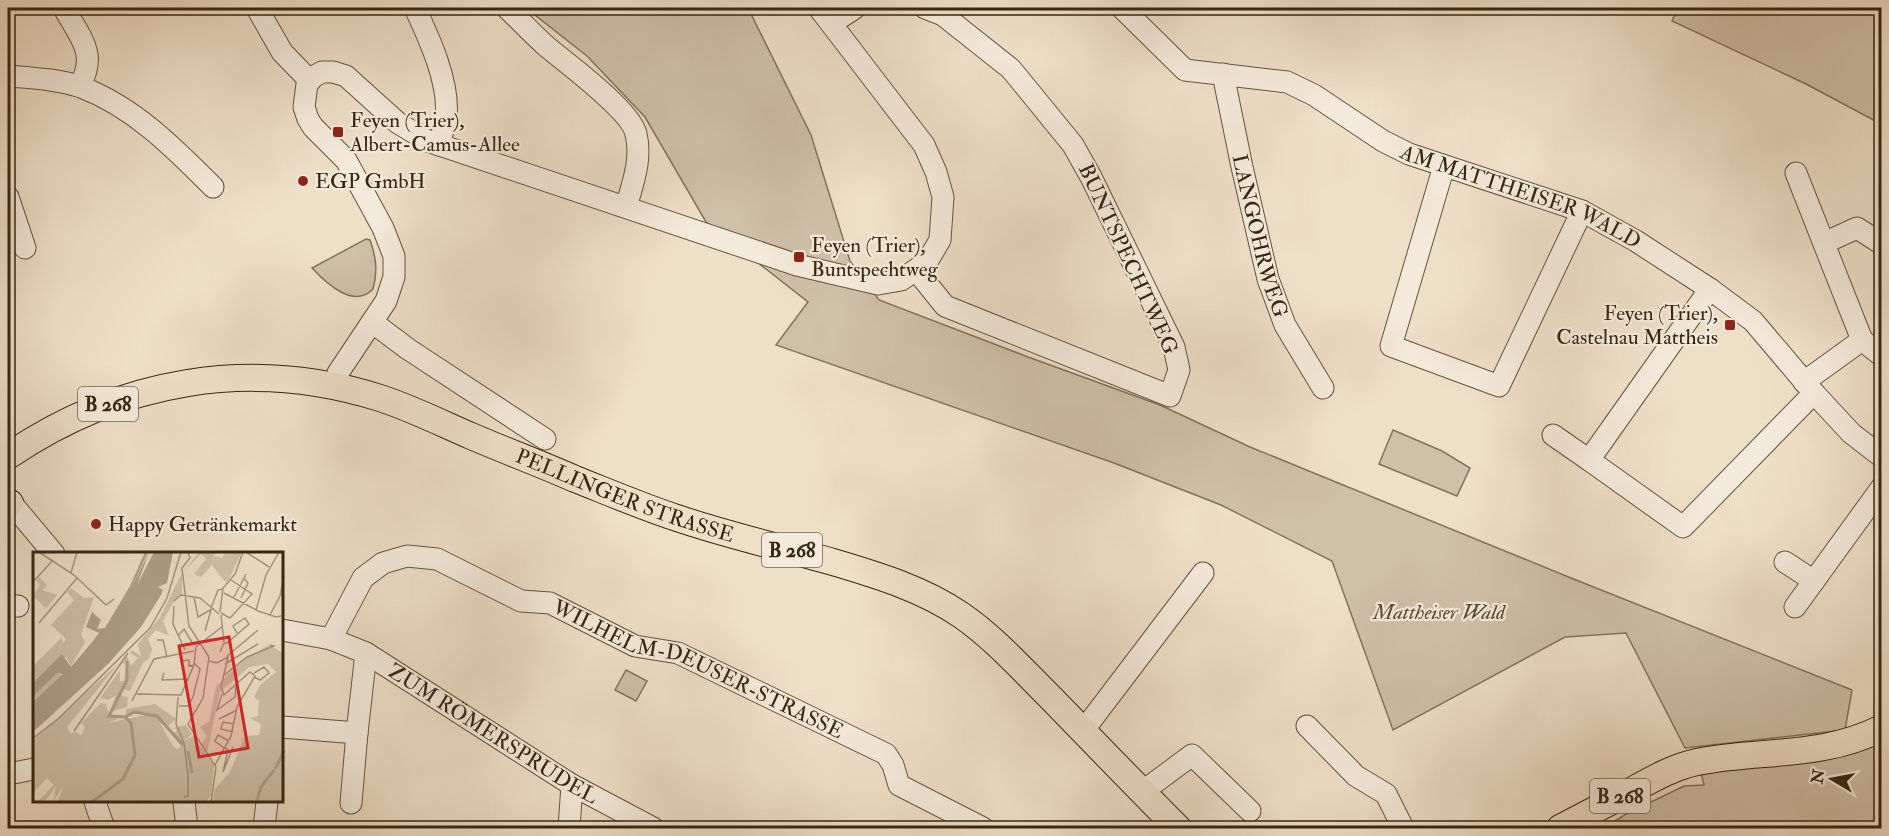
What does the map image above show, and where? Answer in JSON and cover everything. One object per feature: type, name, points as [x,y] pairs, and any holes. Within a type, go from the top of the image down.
[{"type":"main road","name":"B 268","points":[[8,456],[71,419],[152,390],[218,378],[237,377],[286,378],[335,386]]},
{"type":"main road","name":"PELLINGER STRASSE","points":[[335,386],[407,407],[471,436],[674,517],[876,575],[926,596],[962,616],[1012,659],[1178,828]]},
{"type":"main road","name":"B 268","points":[[1560,828],[1681,766],[1727,758],[1833,747],[1881,728]]},
{"type":"street","points":[[64,8],[86,49],[87,74],[79,86]]},
{"type":"street","points":[[256,8],[282,52],[310,81]]},
{"type":"street","points":[[415,8],[429,38],[445,88],[446,116],[439,145]]},
{"type":"street","points":[[507,8],[618,108],[636,132],[638,154],[636,174],[626,207]]},
{"type":"street","points":[[335,386],[338,373],[386,301],[394,270],[391,246],[346,160],[313,127],[305,112],[304,100],[310,81],[317,74],[327,71],[346,76],[398,123],[428,141],[797,265],[878,285],[901,280],[927,262],[940,240],[943,197],[936,172],[924,145],[825,15],[855,8]]},
{"type":"street","name":"BUNTSPECHTWEG","points":[[916,270],[945,306],[1170,396],[1179,370],[1173,347],[1091,177],[1073,145],[1011,69],[943,15],[925,8]]},
{"type":"street","name":"AM MATTHEISER WALD","points":[[1122,8],[1185,70],[1287,81],[1314,95],[1383,141],[1409,154],[1582,211],[1636,241],[1710,289],[1753,321],[1851,433],[1881,457]]},
{"type":"street","name":"LANGOHRWEG","points":[[1223,74],[1268,279],[1285,325],[1323,388]]},
{"type":"street","points":[[8,76],[79,86],[104,97],[139,119],[174,148],[213,187]]},
{"type":"street","points":[[1444,166],[1391,346],[1499,386],[1582,211]]},
{"type":"street","points":[[1796,173],[1862,340],[1881,356]]},
{"type":"street","points":[[8,197],[25,248]]},
{"type":"street","points":[[1824,243],[1857,228],[1881,244]]},
{"type":"street","points":[[1589,460],[1710,289]]},
{"type":"street","name":"PELLINGER STRASSE","points":[[372,322],[408,349],[545,440]]},
{"type":"street","points":[[1553,435],[1683,527],[1809,387],[1862,340]]},
{"type":"street","points":[[1795,607],[1881,487]]},
{"type":"street","points":[[8,502],[52,552]]},
{"type":"street","name":"WILHELM-DEUSER-STRASSE","points":[[331,639],[363,578],[383,563],[407,556],[437,560],[521,601],[550,603],[635,646],[678,652],[886,754],[893,765],[899,786],[983,828]]},
{"type":"street","points":[[1785,562],[1814,581]]},
{"type":"street","points":[[1083,731],[1203,573]]},
{"type":"street","name":"ZUM RÖMERSPRUDEL","points":[[284,630],[331,639],[366,653],[572,785],[653,828]]},
{"type":"street","name":"ZUM RÖMERSPRUDEL","points":[[351,803],[366,653]]},
{"type":"street","points":[[1306,726],[1356,776],[1386,794],[1403,828]]},
{"type":"street","points":[[284,727],[357,733]]},
{"type":"street","points":[[1142,792],[1192,755],[1250,812]]},
{"type":"street","points":[[8,774],[33,769]]},
{"type":"street","points":[[569,828],[572,785]]},
{"type":"street","points":[[96,803],[104,828]]},
{"type":"street","points":[[184,803],[188,828]]},
{"type":"street","points":[[264,828],[267,803]]},
{"type":"green space","name":"Mattheiser Wald","points":[[526,8],[748,8],[811,135],[850,261],[879,300],[1160,405],[1250,447],[1852,690],[1845,730],[1685,748],[1626,633],[1565,637],[1393,730],[1332,561],[1221,505],[1114,463],[776,345],[808,302],[706,222],[645,117],[587,56]]},
{"type":"green space","points":[[1678,8],[1881,8],[1881,124],[1806,84],[1672,21]]},
{"type":"green space","points":[[366,239],[370,240],[372,246],[376,270],[373,289],[366,294],[358,296],[341,292],[312,268]]},
{"type":"green space","points":[[1393,430],[1442,451],[1470,468],[1457,496],[1379,464]]},
{"type":"green space","points":[[626,670],[647,681],[636,701],[615,690]]},
{"type":"green space","points":[[1881,740],[1881,828],[1604,828],[1626,814],[1684,786],[1704,785],[1701,773],[1860,751]]},
{"type":"place","name":"Feyen (Trier), Albert-Camus-Allee","points":[[338,132]]},
{"type":"place","name":"EGP GmbH","points":[[303,181]]},
{"type":"place","name":"Feyen (Trier), Buntspechtweg","points":[[799,257]]},
{"type":"place","name":"Feyen (Trier), Castelnau Mattheis","points":[[1730,325]]},
{"type":"place","name":"Happy Getränkemarkt","points":[[96,524]]}]
